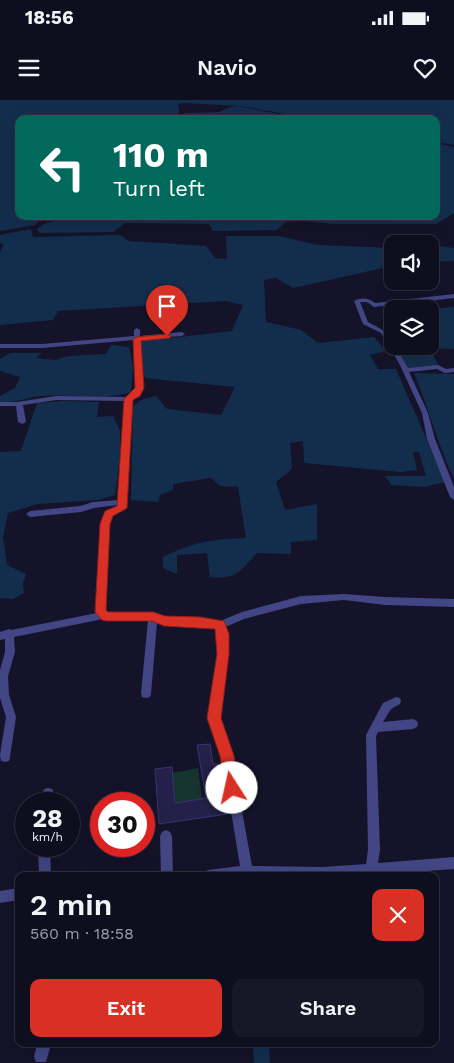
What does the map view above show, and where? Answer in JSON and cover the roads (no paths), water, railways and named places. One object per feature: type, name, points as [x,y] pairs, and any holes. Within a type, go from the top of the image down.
[{"type":"street","points":[[361,292],[357,301],[365,323],[383,332],[405,370],[425,413],[431,439],[454,497]]},
{"type":"street","points":[[357,301],[368,300],[374,305],[454,296]]},
{"type":"street","points":[[0,404],[19,404],[56,398],[128,399],[136,394],[140,388],[137,330]]},
{"type":"street","points":[[0,346],[42,346],[182,334]]},
{"type":"street","points":[[405,370],[438,367],[445,370],[454,370]]},
{"type":"street","points":[[104,615],[100,612],[104,529],[109,514],[122,508],[128,399]]},
{"type":"street","points":[[19,404],[22,422]]},
{"type":"street","points":[[30,514],[81,509],[93,505],[123,502]]},
{"type":"street","points":[[5,757],[11,717],[4,694],[3,676],[10,652],[5,634],[104,615],[153,616],[164,621],[200,622],[220,625],[265,609],[301,600],[344,598],[385,602],[454,602]]},
{"type":"street","points":[[146,694],[153,616]]},
{"type":"street","points":[[220,625],[223,634],[223,654],[214,718],[229,766],[246,867],[246,872],[234,872]]},
{"type":"street","points":[[371,869],[374,850],[371,735],[387,706],[396,701]]},
{"type":"street","points":[[375,728],[413,724]]},
{"type":"street","points":[[166,836],[167,872]]},
{"type":"street","points":[[44,857],[45,872]]},
{"type":"street","points":[[335,872],[454,862]]},
{"type":"street","points":[[0,897],[15,895]]},
{"type":"water","points":[[0,100],[454,100],[454,145],[440,143],[440,115],[292,115],[240,106],[181,103],[178,104],[179,115],[15,115],[15,220],[43,220],[35,225],[0,231]]},
{"type":"water","points":[[237,106],[285,115],[184,115],[184,113],[219,112]]},
{"type":"water","points":[[440,144],[454,147],[454,213],[436,224],[333,224],[303,221],[286,222],[277,230],[213,231],[209,224],[125,223],[113,232],[39,233],[37,229],[46,223],[58,220],[440,220]]},
{"type":"water","points":[[31,229],[33,237],[120,235],[129,241],[206,246],[215,258],[227,259],[226,236],[279,236],[318,245],[384,248],[384,268],[293,288],[276,278],[264,280],[266,322],[301,330],[318,343],[374,337],[384,349],[384,352],[370,355],[378,369],[396,369],[445,482],[424,487],[391,485],[385,476],[426,476],[419,452],[413,452],[417,470],[400,472],[304,463],[303,441],[290,443],[292,469],[276,482],[285,510],[317,504],[317,540],[291,542],[291,554],[257,553],[237,573],[226,577],[210,577],[207,553],[177,555],[177,574],[163,568],[163,557],[184,548],[213,540],[246,538],[238,487],[220,486],[211,478],[173,484],[173,490],[160,495],[158,502],[131,500],[133,406],[141,400],[156,396],[167,409],[221,415],[235,387],[145,378],[137,342],[232,331],[243,305],[226,301],[58,311],[53,320],[0,325],[0,252],[4,244],[0,243],[0,235]]},
{"type":"water","points":[[439,246],[454,248],[454,261],[439,262]]},
{"type":"water","points":[[454,307],[454,349],[439,348],[439,308]]},
{"type":"water","points":[[111,345],[129,347],[133,368],[131,392],[98,397],[42,396],[0,403],[0,396],[15,388],[20,377],[0,371],[0,359],[10,353],[42,353],[36,358],[55,360],[69,356],[106,354]]},
{"type":"water","points":[[400,355],[433,355],[439,366],[407,369]]},
{"type":"water","points":[[414,373],[454,374],[454,479],[443,453]]},
{"type":"water","points":[[64,401],[99,402],[97,417],[113,416],[120,431],[120,456],[115,495],[98,500],[37,504],[8,513],[3,537],[7,565],[26,574],[23,583],[24,593],[13,599],[0,598],[0,452],[21,451],[37,403]]},
{"type":"waterway","points":[[261,1047],[262,1063]]}]
